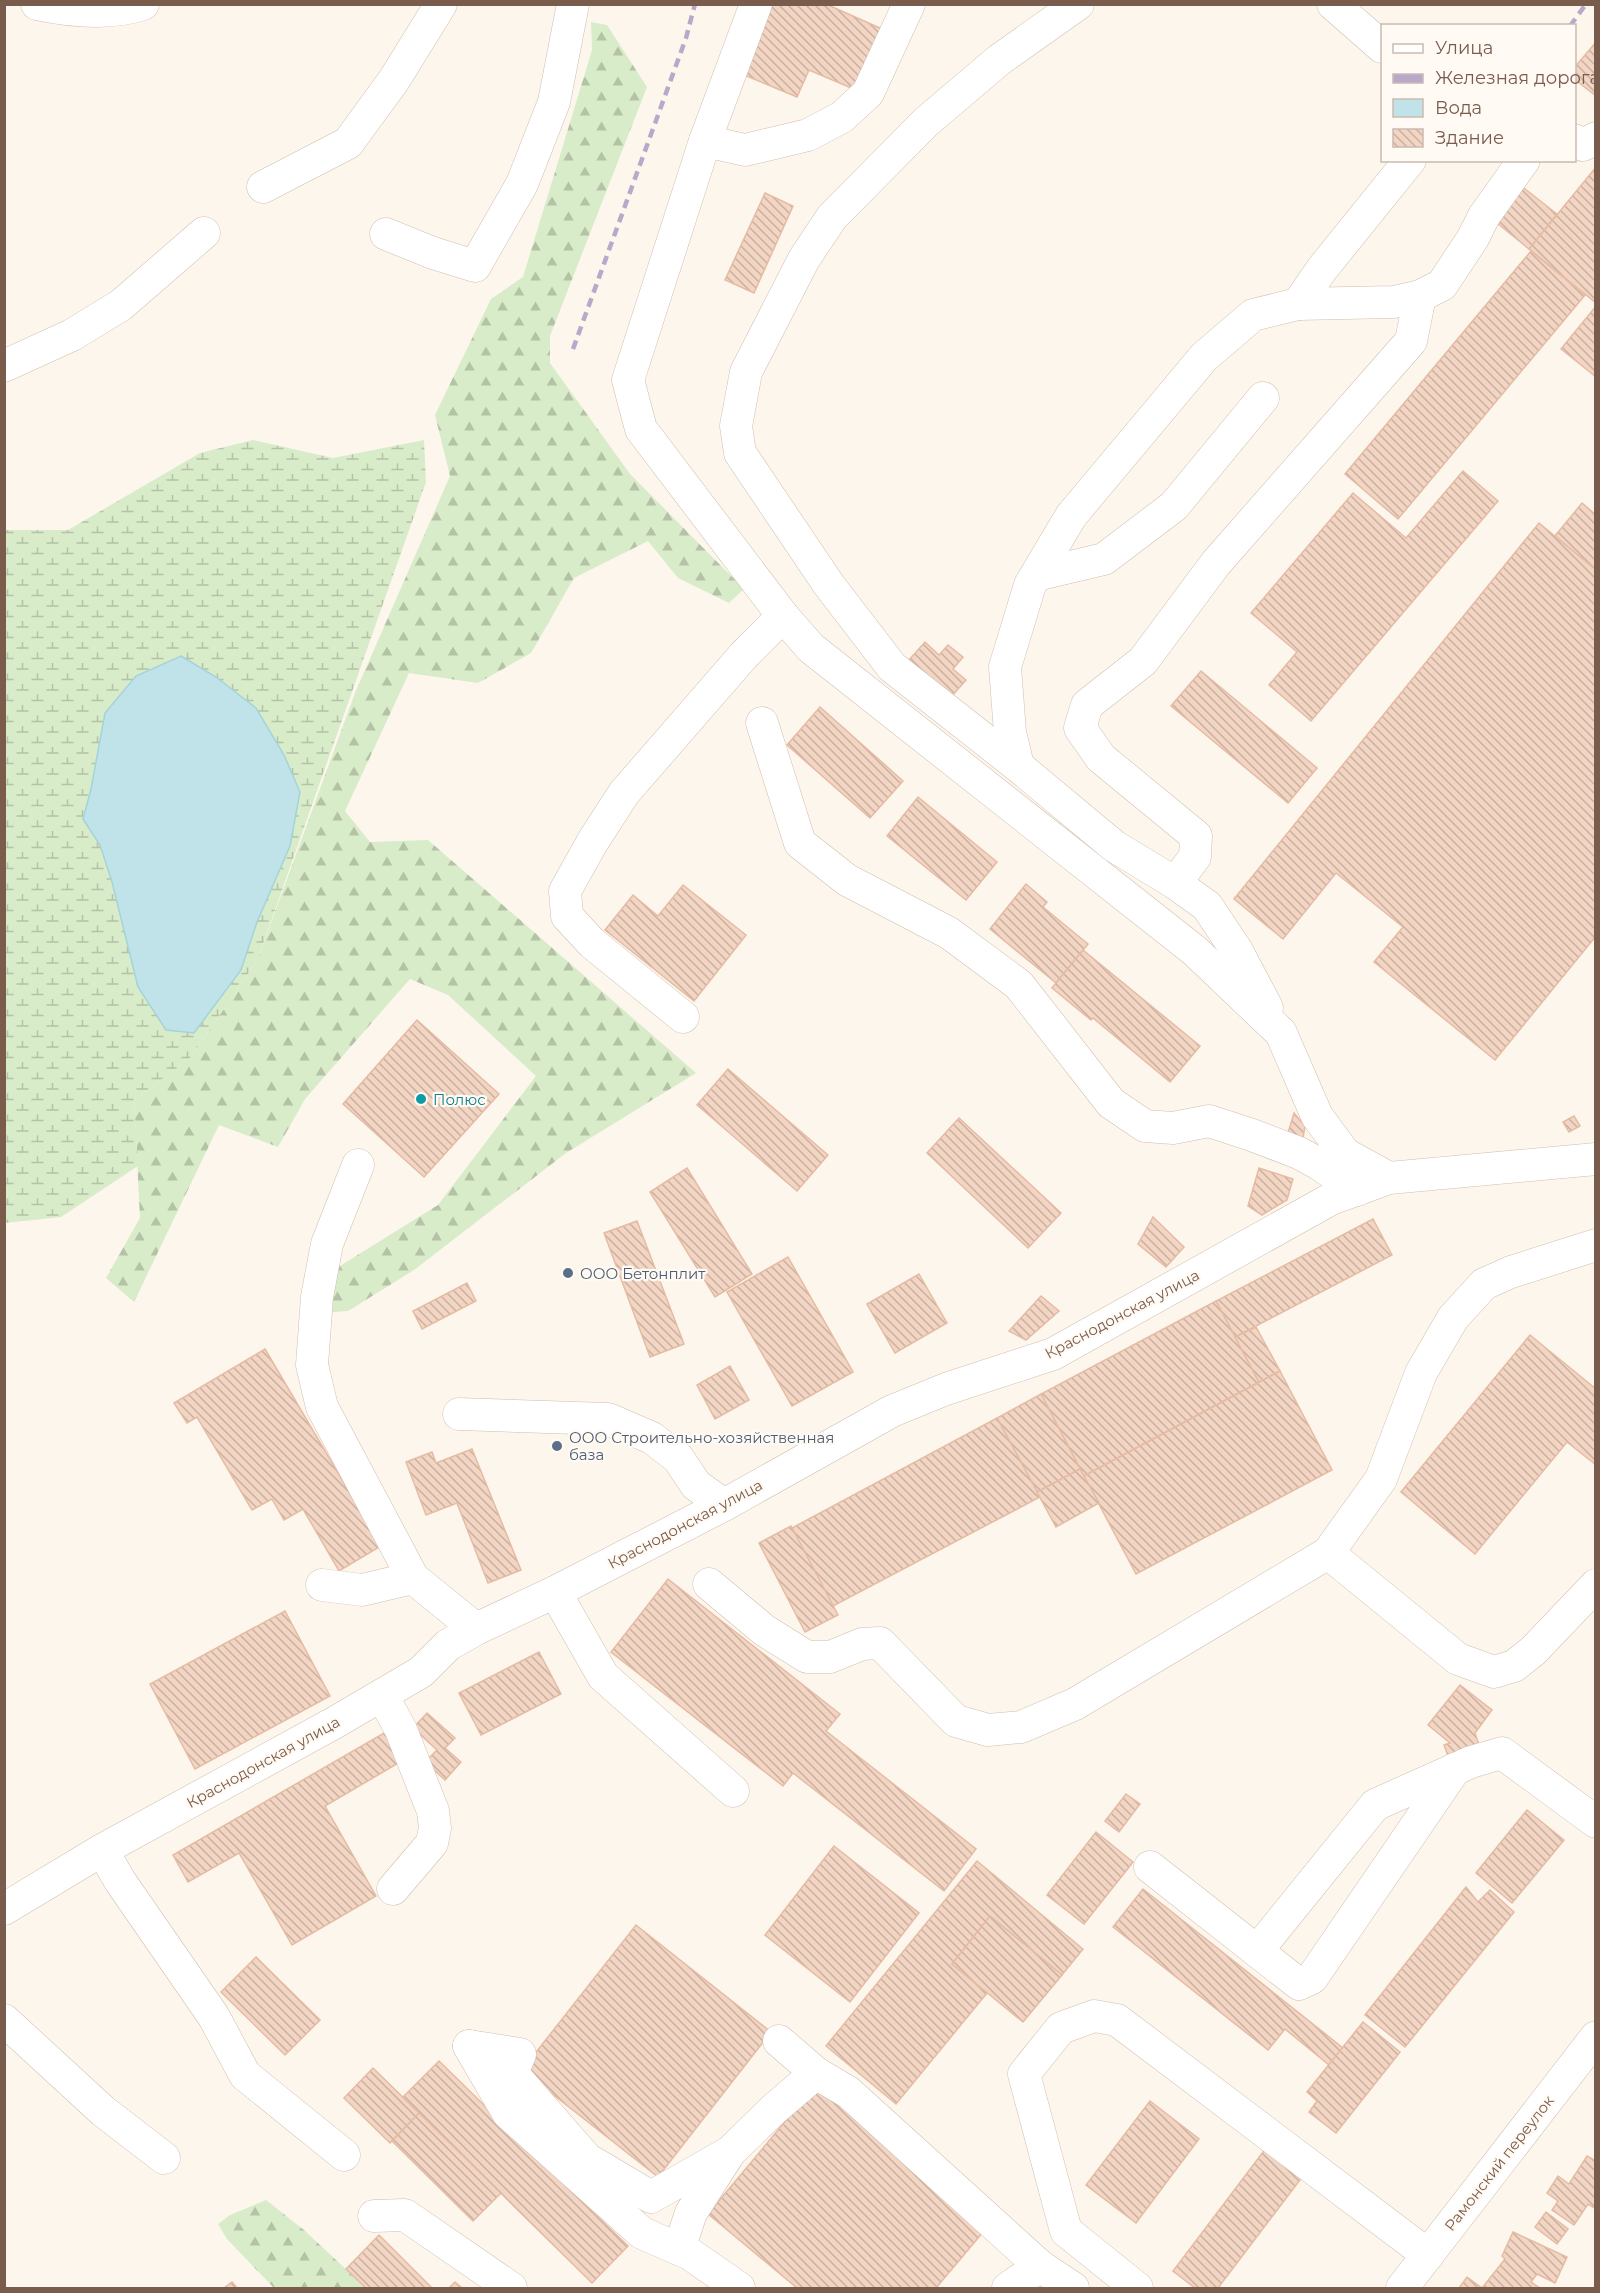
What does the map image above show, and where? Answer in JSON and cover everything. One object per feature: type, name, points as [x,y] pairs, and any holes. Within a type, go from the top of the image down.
[{"type":"street","points":[[37,4],[69,11],[132,8],[143,4]]},
{"type":"street","points":[[263,187],[348,143],[394,80],[441,4]]},
{"type":"street","points":[[386,234],[433,253],[475,266],[522,184],[554,102],[573,4]]},
{"type":"street","points":[[756,4],[705,141],[628,380],[641,429],[783,616],[811,648],[1195,951],[1281,1033]]},
{"type":"street","points":[[705,141],[745,150],[808,135],[842,117],[868,93],[909,4]]},
{"type":"street","points":[[1078,4],[999,60],[926,122],[832,217],[804,259],[746,372],[736,426],[740,453],[829,585],[892,667],[1018,766],[1114,846],[1175,883],[1207,906],[1237,951],[1281,1033],[1317,1116],[1345,1154],[1389,1179]]},
{"type":"street","points":[[1333,4],[1381,45]]},
{"type":"street","points":[[1576,141],[1583,145],[1596,138]]},
{"type":"street","points":[[1298,304],[1322,269],[1408,162]]},
{"type":"street","points":[[1018,766],[1010,732],[1005,667],[1030,585],[1071,516],[1204,357],[1253,315],[1298,304],[1394,302],[1420,296],[1442,285],[1473,238],[1484,216],[1523,162]]},
{"type":"street","points":[[4,366],[72,335],[121,305],[204,233]]},
{"type":"street","points":[[1175,883],[1195,857],[1196,836],[1101,758],[1080,728],[1087,705],[1143,661],[1216,563],[1411,341],[1420,296]]},
{"type":"street","points":[[1036,575],[1104,559],[1174,506],[1263,398]]},
{"type":"street","points":[[683,1017],[592,943],[567,916],[565,891],[593,841],[624,793],[744,655],[783,616]]},
{"type":"street","points":[[762,723],[800,843],[847,880],[949,933],[1019,985],[1111,1102],[1145,1126],[1173,1128],[1209,1121],[1249,1134],[1299,1153],[1357,1190]]},
{"type":"street","name":"Краснодонская улица","points":[[4,1909],[102,1850],[421,1672],[448,1645],[476,1629],[555,1592],[724,1505],[892,1412],[946,1389],[1053,1353],[1331,1199],[1389,1179],[1596,1159]]},
{"type":"street","points":[[358,1165],[327,1244],[317,1297],[312,1365],[322,1407],[413,1578],[476,1629]]},
{"type":"street","points":[[709,1584],[765,1630],[807,1657],[830,1657],[861,1644],[880,1643],[956,1721],[988,1730],[1021,1727],[1075,1704],[1329,1553],[1381,1479],[1421,1373],[1453,1318],[1484,1284],[1511,1272],[1596,1245]]},
{"type":"street","points":[[459,1414],[608,1419],[652,1438],[678,1458],[696,1485],[724,1505]]},
{"type":"street","points":[[1329,1553],[1458,1659],[1494,1672],[1514,1666],[1533,1651],[1596,1585]]},
{"type":"street","points":[[322,1585],[362,1590],[413,1578]]},
{"type":"street","points":[[555,1592],[603,1676],[733,1791]]},
{"type":"street","points":[[382,1695],[400,1730],[433,1811],[435,1825],[432,1843],[393,1889]]},
{"type":"street","points":[[1257,1951],[1375,1805],[1455,1769],[1503,1753],[1596,1822]]},
{"type":"street","points":[[1150,1867],[1299,1984],[1312,1978],[1455,1769]]},
{"type":"street","points":[[102,1850],[120,1881],[214,2017],[244,2075],[344,2155]]},
{"type":"street","points":[[1137,2289],[1066,2231],[1024,2074],[1061,2028],[1094,2016],[1117,2020],[1428,2255]]},
{"type":"street","points":[[4,2020],[103,2111],[164,2158]]},
{"type":"street","name":"Рамонский переулок","points":[[1402,2289],[1596,2037]]},
{"type":"street","points":[[779,2041],[816,2073],[848,2092],[1040,2265],[1073,2289]]},
{"type":"street","points":[[730,2152],[651,2197],[587,2159],[512,2073],[520,2054],[469,2046],[508,2114],[642,2234],[690,2254],[739,2289]]},
{"type":"street","points":[[679,2249],[691,2213],[730,2152],[774,2109],[816,2073]]},
{"type":"street","points":[[374,2216],[405,2216],[511,2289]]},
{"type":"street","points":[[1008,2289],[1040,2265]]},
{"type":"green space","points":[[591,22],[607,25],[647,87],[550,336],[550,363],[630,474],[744,589],[729,603],[678,578],[648,541],[574,578],[531,653],[478,683],[409,673],[345,811],[370,842],[428,840],[696,1073],[566,1153],[414,1270],[348,1311],[323,1313],[327,1274],[438,1205],[536,1076],[448,995],[410,979],[305,1099],[278,1147],[219,1125],[134,1302],[106,1278],[140,1218],[134,1100],[190,1058],[257,961],[355,693],[450,476],[435,415],[491,299],[523,277],[592,50]]},
{"type":"green space","points":[[253,440],[333,458],[424,440],[426,482],[257,961],[190,1058],[134,1100],[138,1166],[61,1217],[5,1223],[5,530],[68,530],[200,453]]},
{"type":"green space","points":[[266,2200],[304,2230],[366,2288],[274,2288],[227,2239],[218,2224],[230,2215]]},
{"type":"water","points":[[181,656],[216,677],[256,708],[284,755],[300,792],[290,846],[257,922],[241,970],[194,1033],[166,1030],[138,987],[112,882],[100,845],[83,819],[105,713],[136,676]]},
{"type":"building","points":[[772,4],[826,4],[882,29],[856,90],[809,70],[797,97],[742,74]]},
{"type":"building","points":[[1596,42],[1596,96],[1576,81],[1576,66]]},
{"type":"building","points":[[1596,167],[1596,303],[1529,249]]},
{"type":"building","points":[[1520,185],[1557,214],[1529,249],[1492,219]]},
{"type":"building","points":[[765,193],[793,206],[754,293],[725,280]]},
{"type":"building","points":[[1531,251],[1585,295],[1398,519],[1345,474]]},
{"type":"building","points":[[1596,306],[1596,377],[1561,349]]},
{"type":"building","points":[[1463,471],[1498,501],[1311,721],[1269,685],[1297,652],[1251,613],[1353,493],[1406,538]]},
{"type":"building","points":[[1582,503],[1596,515],[1596,570],[1555,536]]},
{"type":"building","points":[[1539,523],[1596,570],[1596,936],[1495,1060],[1374,962],[1403,927],[1336,873],[1283,939],[1234,899]]},
{"type":"building","points":[[925,642],[939,655],[948,645],[963,657],[953,669],[966,680],[951,697],[909,660]]},
{"type":"building","points":[[1201,671],[1317,768],[1288,803],[1171,706]]},
{"type":"building","points":[[820,707],[903,781],[870,818],[787,745]]},
{"type":"building","points":[[918,797],[997,862],[966,900],[887,836]]},
{"type":"building","points":[[1026,884],[1047,902],[1043,907],[1088,944],[1056,983],[990,929]]},
{"type":"building","points":[[683,885],[746,935],[694,1001],[605,930],[633,895],[658,916]]},
{"type":"building","points":[[1083,950],[1200,1046],[1170,1082],[1093,1018],[1091,1020],[1052,988]]},
{"type":"building","name":"Полюс","points":[[417,1020],[499,1094],[424,1177],[343,1104]]},
{"type":"building","points":[[728,1069],[828,1155],[797,1191],[697,1105]]},
{"type":"building","points":[[1294,1113],[1305,1126],[1303,1138],[1288,1133]]},
{"type":"building","points":[[1574,1116],[1580,1126],[1569,1132],[1563,1122]]},
{"type":"building","points":[[959,1118],[1061,1213],[1028,1248],[927,1153]]},
{"type":"building","points":[[687,1168],[752,1274],[715,1297],[650,1192]]},
{"type":"building","points":[[1259,1168],[1293,1179],[1287,1200],[1262,1215],[1248,1206]]},
{"type":"building","points":[[1153,1217],[1184,1247],[1166,1267],[1138,1244]]},
{"type":"building","points":[[1373,1219],[1392,1255],[1235,1337],[1216,1301]]},
{"type":"building","points":[[637,1221],[684,1344],[650,1357],[604,1233]]},
{"type":"building","points":[[788,1257],[853,1372],[792,1406],[727,1292]]},
{"type":"building","points":[[919,1274],[947,1323],[895,1353],[867,1304]]},
{"type":"building","points":[[467,1283],[476,1301],[422,1329],[413,1311]]},
{"type":"building","points":[[1041,1296],[1059,1311],[1026,1340],[1009,1331]]},
{"type":"building","points":[[1216,1301],[1259,1382],[1084,1476],[1041,1394]]},
{"type":"building","points":[[1256,1327],[1280,1371],[1259,1382],[1235,1337]]},
{"type":"building","points":[[1530,1335],[1596,1389],[1596,1465],[1567,1442],[1475,1554],[1401,1492]]},
{"type":"building","points":[[265,1349],[381,1546],[339,1571],[303,1509],[284,1520],[272,1499],[252,1510],[197,1417],[187,1423],[174,1403]]},
{"type":"building","points":[[730,1366],[749,1400],[715,1419],[697,1385]]},
{"type":"building","points":[[1280,1371],[1332,1470],[1136,1574],[1084,1476]]},
{"type":"building","points":[[1041,1394],[1080,1469],[1037,1492],[997,1418]]},
{"type":"building","points":[[997,1418],[1040,1497],[833,1606],[792,1528]]},
{"type":"building","points":[[472,1449],[521,1570],[488,1583],[457,1503],[426,1515],[406,1462],[432,1452],[436,1463]]},
{"type":"building","points":[[1080,1469],[1099,1503],[1056,1527],[1037,1492]]},
{"type":"building","points":[[791,1526],[838,1615],[805,1632],[759,1543]]},
{"type":"building","points":[[668,1579],[840,1714],[826,1731],[976,1849],[944,1891],[793,1773],[783,1786],[611,1652]]},
{"type":"building","points":[[285,1611],[330,1696],[195,1769],[150,1684]]},
{"type":"building","points":[[539,1652],[561,1694],[481,1735],[459,1693]]},
{"type":"building","points":[[1460,1685],[1492,1710],[1475,1733],[1481,1751],[1450,1761],[1444,1745],[1450,1743],[1428,1725]]},
{"type":"building","points":[[427,1713],[455,1738],[445,1748],[461,1762],[445,1780],[425,1762],[437,1750],[413,1728]]},
{"type":"building","points":[[391,1729],[407,1758],[325,1806],[376,1896],[292,1945],[239,1853],[188,1882],[173,1855]]},
{"type":"building","points":[[1126,1794],[1140,1804],[1119,1832],[1105,1821]]},
{"type":"building","points":[[1527,1810],[1564,1840],[1512,1903],[1476,1873]]},
{"type":"building","points":[[1096,1832],[1133,1862],[1084,1924],[1047,1895]]},
{"type":"building","points":[[834,1846],[919,1913],[850,2002],[765,1935]]},
{"type":"building","points":[[977,1861],[1083,1949],[1062,1975],[990,1916],[952,1964],[987,1993],[896,2104],[826,2046]]},
{"type":"building","points":[[1466,1887],[1478,1902],[1490,1890],[1514,1912],[1405,2047],[1365,2015]]},
{"type":"building","points":[[1143,1889],[1343,2048],[1329,2065],[1285,2029],[1268,2050],[1113,1927]]},
{"type":"building","points":[[990,1916],[1062,1975],[1023,2022],[952,1964]]},
{"type":"building","points":[[636,1925],[771,2032],[658,2177],[522,2070]]},
{"type":"building","points":[[256,1957],[320,2020],[285,2055],[221,1992]]},
{"type":"building","points":[[1363,2022],[1400,2052],[1336,2133],[1309,2112],[1317,2101],[1307,2092]]},
{"type":"building","points":[[439,2061],[628,2246],[592,2283],[403,2097]]},
{"type":"building","points":[[373,2068],[419,2113],[390,2143],[344,2098]]},
{"type":"building","points":[[818,2082],[989,2225],[936,2288],[797,2288],[708,2214]]},
{"type":"building","points":[[1150,2101],[1199,2139],[1136,2223],[1086,2185]]},
{"type":"building","points":[[419,2113],[501,2193],[473,2221],[392,2141]]},
{"type":"building","points":[[1266,2148],[1303,2176],[1218,2288],[1195,2288],[1173,2271]]},
{"type":"building","points":[[1587,2156],[1596,2161],[1596,2209],[1588,2204],[1574,2225],[1552,2210],[1558,2201],[1547,2193],[1558,2176],[1569,2184]]},
{"type":"building","points":[[1546,2212],[1568,2229],[1557,2244],[1535,2227]]},
{"type":"building","points":[[1513,2232],[1567,2257],[1555,2283],[1537,2274],[1531,2282],[1540,2288],[1482,2288],[1505,2259],[1502,2256]]},
{"type":"building","points":[[379,2235],[432,2288],[366,2288],[346,2269]]},
{"type":"building","points":[[1467,2277],[1482,2288],[1459,2288]]},
{"type":"building","points":[[232,2282],[237,2288],[224,2288]]},
{"type":"building","points":[[455,2282],[462,2288],[449,2288]]},
{"type":"railway","points":[[573,349],[686,38],[695,4]]},
{"type":"railway","points":[[1571,24],[1586,4]]},
{"type":"place","name":"Полюс","points":[[421,1099]]},
{"type":"place","name":"ООО Бетонплит","points":[[568,1273]]},
{"type":"place","name":"ООО Строительно-хозяйственная база","points":[[557,1446]]}]
